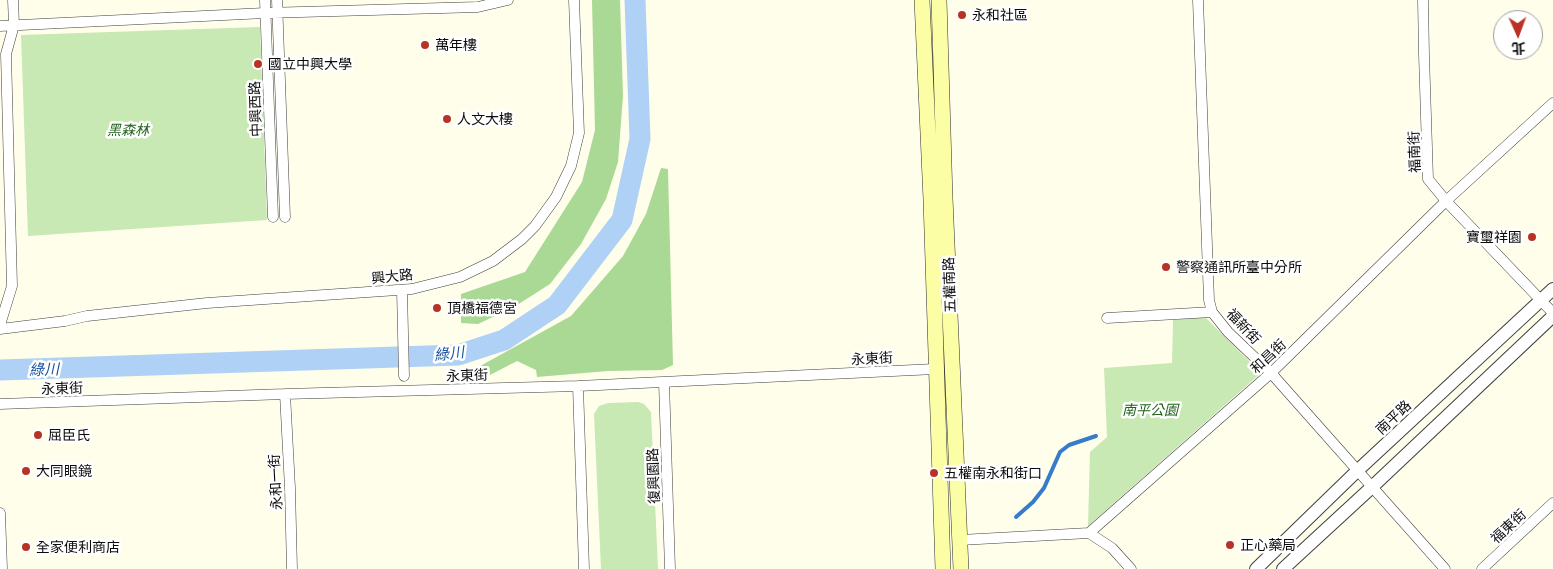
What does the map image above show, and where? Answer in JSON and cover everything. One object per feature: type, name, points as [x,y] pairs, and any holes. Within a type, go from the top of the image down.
[{"type":"main road","name":"五權南路","points":[[922,0],[931,200],[935,369],[939,421],[942,569]]},
{"type":"main road","name":"五權南路","points":[[940,0],[945,198],[961,569]]},
{"type":"street","points":[[3,54],[14,25],[13,0]]},
{"type":"street","name":"中興西路","points":[[265,0],[273,218]]},
{"type":"street","name":"中興西路","points":[[276,0],[285,217]]},
{"type":"street","points":[[0,26],[265,13],[478,7],[508,0]]},
{"type":"street","name":"興大路","points":[[0,329],[65,321],[87,316],[207,303],[402,290],[460,277],[493,261],[522,239],[535,226],[556,197],[571,166],[579,133],[574,0]]},
{"type":"street","name":"福新街","points":[[1198,0],[1209,300],[1212,312],[1228,332],[1270,373],[1445,569]]},
{"type":"street","name":"福南街","points":[[1423,0],[1428,179],[1446,201],[1553,314]]},
{"type":"street","points":[[0,40],[3,54],[12,286],[0,325]]},
{"type":"street","name":"和昌街","points":[[1089,533],[1270,373],[1446,201],[1553,103]]},
{"type":"street","name":"南平路","points":[[1256,569],[1357,471],[1553,289]]},
{"type":"street","points":[[402,290],[404,376]]},
{"type":"street","points":[[1106,318],[1212,312]]},
{"type":"street","points":[[1283,569],[1372,488],[1553,314]]},
{"type":"street","name":"永東街","points":[[0,404],[578,386],[935,369]]},
{"type":"street","name":"復興園路","points":[[664,382],[670,569]]},
{"type":"street","points":[[578,386],[584,569]]},
{"type":"street","name":"永和一街","points":[[285,394],[292,569]]},
{"type":"street","name":"福東街","points":[[1482,569],[1553,503]]},
{"type":"street","points":[[0,513],[2,569]]},
{"type":"street","points":[[960,540],[1089,533],[1112,548],[1131,569]]},
{"type":"green space","points":[[592,0],[620,0],[623,96],[618,162],[606,199],[581,244],[550,284],[514,307],[478,324],[461,323],[461,294],[525,272],[582,182],[595,130]]},
{"type":"green space","name":"黑森林","points":[[260,27],[267,220],[28,236],[21,35]]},
{"type":"green space","points":[[661,168],[668,169],[673,365],[662,370],[608,371],[537,377],[536,370],[517,361],[490,375],[462,376],[571,316],[623,256],[646,214]]},
{"type":"green space","name":"南平公園","points":[[1205,317],[1261,373],[1088,526],[1090,452],[1107,437],[1104,368],[1172,363],[1173,320]]},
{"type":"green space","points":[[638,402],[644,404],[651,412],[658,569],[601,569],[594,414],[599,406],[608,403]]},
{"type":"waterway","name":"綠川","points":[[0,370],[458,355],[504,340],[557,305],[622,220],[640,139],[635,0]]},
{"type":"waterway","points":[[1016,517],[1033,502],[1044,488],[1060,452],[1069,445],[1096,436]]},
{"type":"place","name":"永和社區","points":[[962,15]]},
{"type":"place","name":"萬年樓","points":[[425,45]]},
{"type":"place","name":"國立中興大學","points":[[258,64]]},
{"type":"place","name":"人文大樓","points":[[447,119]]},
{"type":"place","name":"寶璽祥園","points":[[1532,237]]},
{"type":"place","name":"警察通訊所臺中分所","points":[[1166,267]]},
{"type":"place","name":"頂橋福德宮","points":[[437,308]]},
{"type":"place","name":"屈臣氏","points":[[38,435]]},
{"type":"place","name":"大同眼鏡","points":[[26,471]]},
{"type":"place","name":"五權南永和街口","points":[[934,473]]},
{"type":"place","name":"正心藥局","points":[[1230,545]]},
{"type":"place","name":"全家便利商店","points":[[26,547]]}]
